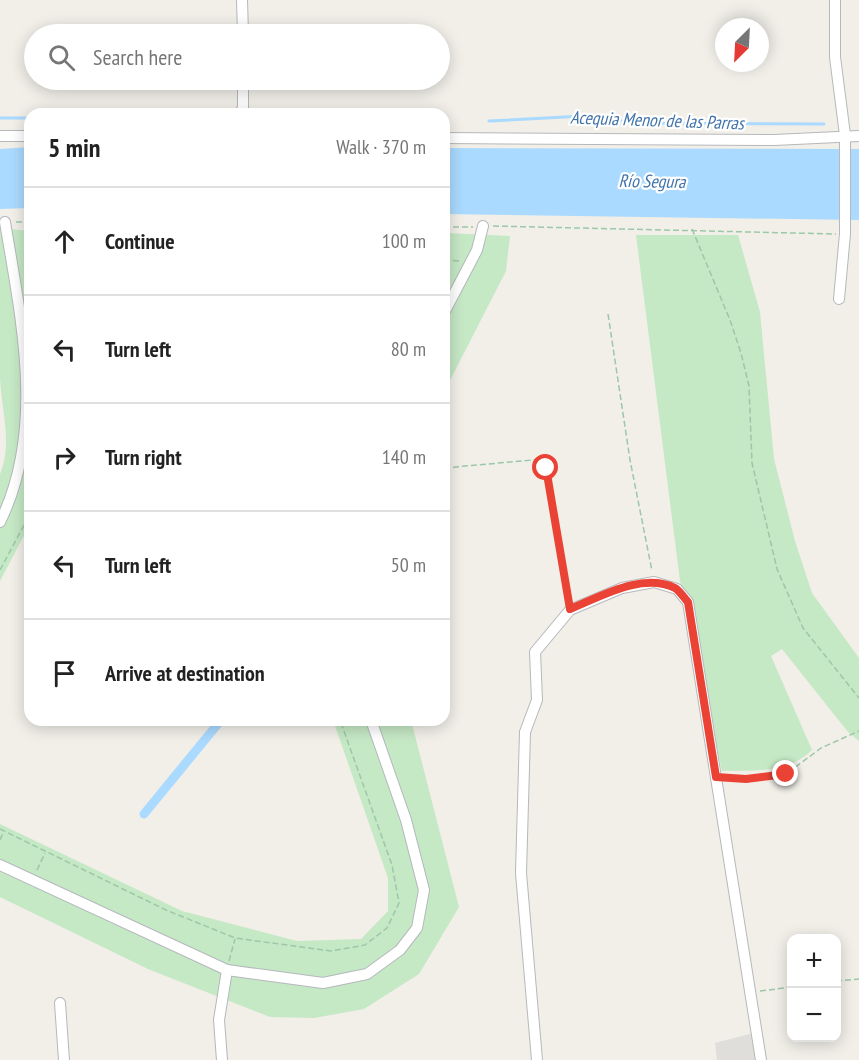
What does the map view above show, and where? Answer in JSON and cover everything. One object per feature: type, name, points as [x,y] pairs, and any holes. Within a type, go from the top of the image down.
[{"type":"street","points":[[242,0],[243,24]]},
{"type":"street","points":[[836,0],[835,57],[845,135],[845,234],[839,299]]},
{"type":"street","points":[[243,90],[243,108]]},
{"type":"street","points":[[0,136],[24,136]]},
{"type":"street","points":[[450,138],[774,140],[859,136]]},
{"type":"street","points":[[6,222],[22,327],[24,369]]},
{"type":"street","points":[[450,302],[471,262],[483,226]]},
{"type":"street","points":[[0,522],[20,465],[24,429]]},
{"type":"street","points":[[537,1060],[521,873],[525,732],[537,700],[536,651],[570,609],[622,588],[654,582],[677,589],[688,602],[761,1060]]},
{"type":"street","points":[[0,865],[227,970],[323,983],[367,974],[400,950],[417,928],[424,890],[406,820],[373,726]]},
{"type":"street","points":[[222,1060],[219,1020],[227,970]]},
{"type":"street","points":[[60,1003],[64,1060]]},
{"type":"path","points":[[450,227],[845,234]]},
{"type":"path","points":[[692,230],[730,320],[749,386],[752,463],[777,569],[803,628],[859,698]]},
{"type":"path","points":[[450,260],[471,262]]},
{"type":"path","points":[[608,314],[630,460],[654,582]]},
{"type":"path","points":[[450,467],[543,459],[570,609]]},
{"type":"path","points":[[0,570],[24,525]]},
{"type":"path","points":[[0,829],[166,910],[235,938],[331,951],[365,945],[387,928],[399,903],[392,865],[342,726]]},
{"type":"path","points":[[716,777],[746,779],[786,774],[821,748],[859,730]]},
{"type":"path","points":[[0,840],[4,832]]},
{"type":"path","points":[[33,880],[45,852]]},
{"type":"path","points":[[227,970],[235,938]]},
{"type":"path","points":[[841,981],[859,979]]},
{"type":"path","points":[[750,992],[787,988]]},
{"type":"shaded area","points":[[757,1032],[762,1035],[767,1060],[717,1060],[715,1043]]},
{"type":"green space","points":[[0,228],[24,230],[24,535],[0,581],[0,474],[6,451],[6,438],[0,377]]},
{"type":"green space","points":[[450,233],[510,236],[506,271],[450,380]]},
{"type":"green space","points":[[636,235],[738,235],[760,312],[774,459],[795,541],[812,593],[859,658],[859,741],[848,732],[782,649],[771,656],[812,750],[803,758],[781,767],[722,771],[680,581]]},
{"type":"green space","points":[[335,726],[413,726],[459,907],[419,974],[364,1009],[314,1018],[270,1017],[148,969],[0,897],[0,824],[182,911],[297,941],[361,939],[388,911],[388,878]]},
{"type":"water","points":[[24,147],[24,208],[0,209],[0,149]]},
{"type":"water","name":"Río Segura","points":[[450,148],[859,149],[859,220],[450,214]]},
{"type":"waterway","name":"Acequia Menor de las Parras","points":[[489,121],[584,116],[640,123],[824,124]]},
{"type":"waterway","name":"Acequia Menor de las Parras","points":[[0,118],[24,118]]},
{"type":"waterway","points":[[144,814],[216,726]]},
{"type":"route","points":[[546,468],[570,609],[622,588],[648,583],[654,582],[677,589],[688,602],[716,777],[746,779],[786,774]]}]
